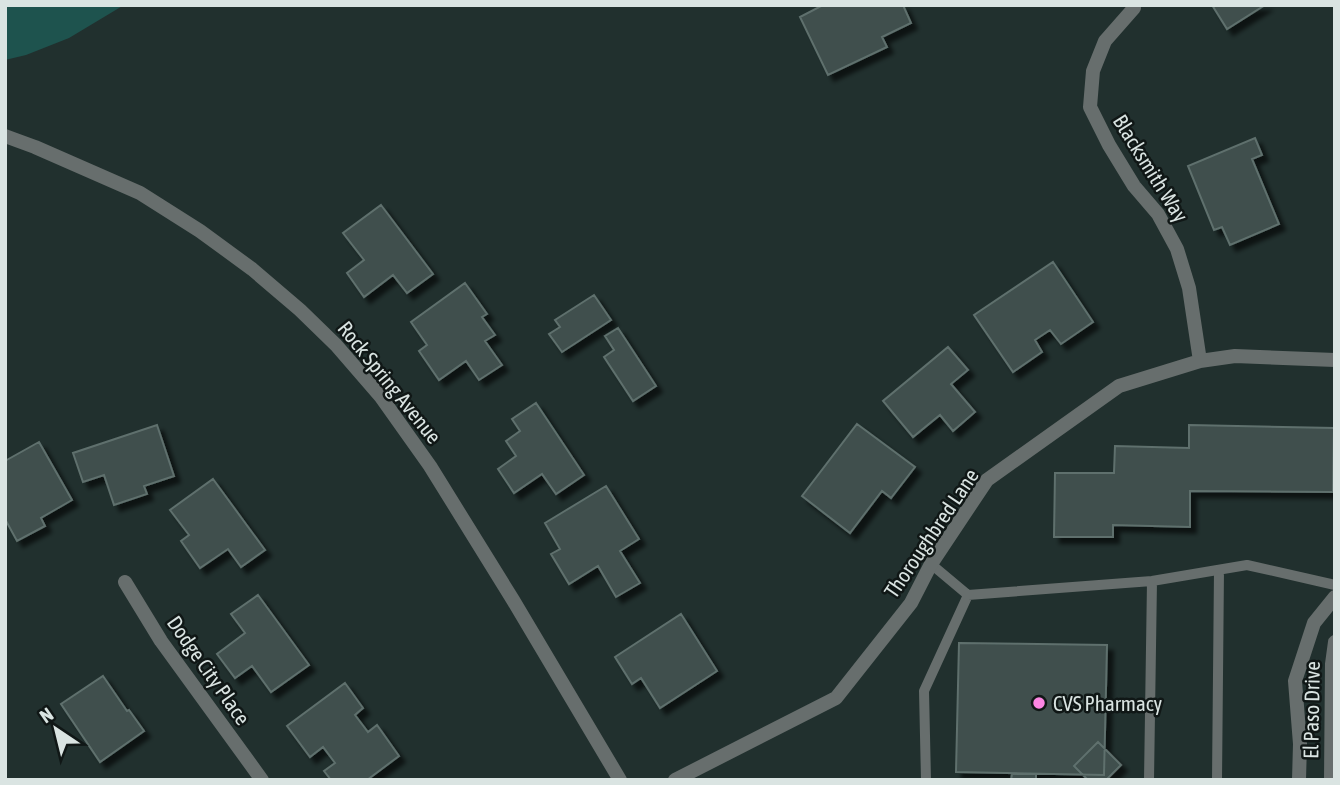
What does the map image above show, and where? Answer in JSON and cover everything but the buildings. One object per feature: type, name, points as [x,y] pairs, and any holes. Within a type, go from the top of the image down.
[{"type":"street","name":"Blacksmith Way","points":[[1134,8],[1105,41],[1093,71],[1090,107],[1134,186],[1158,214],[1177,248],[1189,288],[1200,361]]},
{"type":"street","name":"Rock Spring Avenue","points":[[5,136],[140,193],[200,231],[252,270],[300,310],[336,345],[380,397],[430,466],[620,780]]},
{"type":"street","name":"Thoroughbred Lane","points":[[675,780],[836,698],[911,603],[931,564],[987,480],[1119,386],[1200,361],[1235,356],[1335,360]]},
{"type":"street","name":"Dodge City Place","points":[[125,582],[161,640],[262,780]]},
{"type":"street","name":"El Paso Drive","points":[[1299,780],[1300,744],[1295,681],[1314,623],[1335,597]]},
{"type":"street","name":"El Paso Drive","points":[[1331,780],[1332,664],[1335,642]]},
{"type":"lane","points":[[931,564],[968,595],[1152,581],[1247,565],[1335,585]]},
{"type":"lane","points":[[1217,780],[1219,570]]},
{"type":"lane","points":[[1149,780],[1152,581]]},
{"type":"lane","points":[[926,780],[924,691],[968,595]]},
{"type":"shaded area","points":[[5,5],[124,5],[69,38],[5,60]]},
{"type":"place","name":"CVS Pharmacy","points":[[1039,703]]}]
